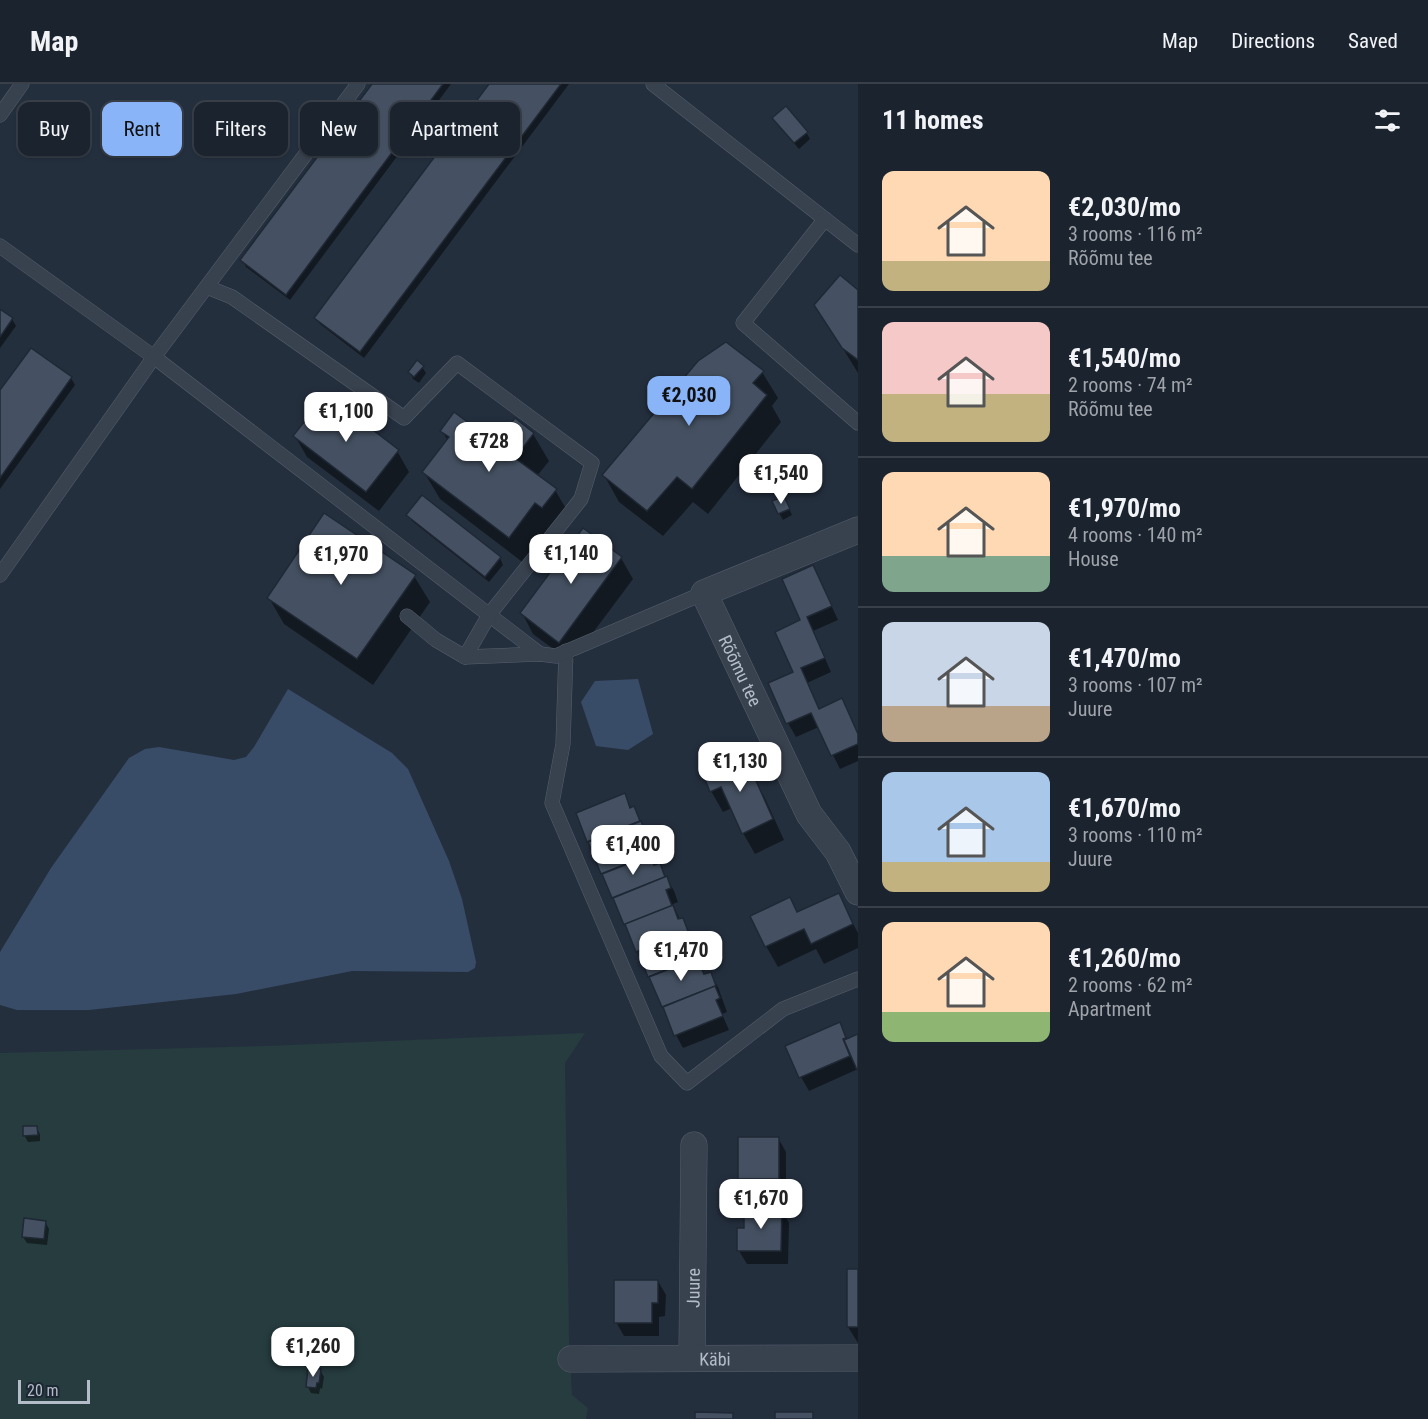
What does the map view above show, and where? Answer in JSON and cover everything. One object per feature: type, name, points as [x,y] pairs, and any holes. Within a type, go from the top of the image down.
[{"type":"street","points":[[704,593],[858,530]]},
{"type":"street","name":"Rõõmu tee","points":[[704,593],[809,814],[838,852],[858,892]]},
{"type":"street","name":"Juure","points":[[692,1358],[694,1144]]},
{"type":"street","name":"Käbi","points":[[571,1359],[858,1358]]},
{"type":"lane","points":[[0,115],[22,84]]},
{"type":"lane","points":[[0,575],[154,357],[358,84]]},
{"type":"lane","points":[[653,84],[858,245]]},
{"type":"lane","points":[[825,219],[744,323],[858,423]]},
{"type":"lane","points":[[0,246],[154,357],[540,654]]},
{"type":"lane","points":[[207,287],[232,297],[404,418],[457,363],[592,463],[581,499],[489,615],[465,657]]},
{"type":"lane","points":[[406,616],[436,640],[465,657],[540,654],[556,656],[704,593]]},
{"type":"lane","points":[[566,651],[563,744],[552,803],[662,1056],[687,1083],[783,1009],[858,979]]},
{"type":"green space","points":[[585,1033],[565,1063],[572,1395],[588,1408],[586,1419],[0,1419],[0,1053],[267,1046]]},
{"type":"water","points":[[638,679],[653,734],[628,750],[596,746],[581,702],[595,681]]},
{"type":"water","points":[[288,689],[392,753],[408,769],[449,861],[462,899],[476,962],[475,968],[468,972],[352,971],[236,994],[89,1010],[17,1010],[0,1005],[0,952],[51,868],[129,758],[145,749],[159,747],[234,760],[246,757]]},
{"type":"building","points":[[372,84],[443,84],[430,102],[390,102],[390,155],[286,295],[240,260],[318,156],[378,156],[378,102],[358,102]]},
{"type":"building","points":[[489,84],[561,84],[520,139],[520,102],[476,102]]},
{"type":"building","points":[[786,106],[808,132],[794,143],[772,118]]},
{"type":"building","points":[[435,156],[507,156],[360,352],[314,318]]},
{"type":"building","points":[[840,275],[858,290],[858,360],[842,348],[814,305]]},
{"type":"building","points":[[0,309],[13,318],[0,337]]},
{"type":"building","points":[[726,342],[764,371],[753,383],[767,395],[692,489],[677,477],[647,511],[602,475],[698,361]]},
{"type":"building","points":[[31,348],[72,377],[0,478],[0,390]]},
{"type":"building","points":[[417,360],[424,366],[414,377],[408,372]]},
{"type":"building","points":[[326,394],[399,450],[366,492],[293,436]]},
{"type":"building","points":[[454,412],[496,443],[515,418],[534,433],[515,458],[557,489],[542,508],[535,503],[509,538],[422,472],[449,437],[440,431]]},
{"type":"building","points":[[422,495],[501,557],[485,577],[406,515]]},
{"type":"building","points":[[784,496],[790,509],[778,514],[772,501]]},
{"type":"building","points":[[324,513],[416,575],[357,659],[267,598]]},
{"type":"building","points":[[583,528],[622,557],[559,643],[520,613]]},
{"type":"building","points":[[813,565],[832,606],[807,617],[825,658],[801,668],[819,709],[842,698],[858,734],[858,744],[831,756],[811,713],[786,724],[768,683],[793,672],[775,632],[800,620],[782,579]]},
{"type":"building","points":[[741,755],[750,775],[753,774],[773,819],[742,834],[721,787],[710,792],[702,772]]},
{"type":"building","points":[[625,793],[630,808],[634,806],[640,821],[587,842],[576,813]]},
{"type":"building","points":[[641,821],[645,831],[641,833],[649,855],[601,874],[588,842]]},
{"type":"building","points":[[650,855],[654,865],[660,863],[665,877],[612,898],[602,874]]},
{"type":"building","points":[[667,876],[671,888],[666,890],[672,906],[624,925],[613,898]]},
{"type":"building","points":[[839,893],[853,924],[811,944],[804,929],[765,947],[750,916],[790,897],[797,912]]},
{"type":"building","points":[[673,905],[678,919],[683,918],[688,931],[636,952],[625,924]]},
{"type":"building","points":[[690,931],[695,943],[690,945],[696,958],[648,977],[638,952]]},
{"type":"building","points":[[697,958],[704,974],[711,972],[716,986],[662,1007],[649,977]]},
{"type":"building","points":[[715,986],[720,998],[716,1000],[723,1016],[674,1036],[663,1007]]},
{"type":"building","points":[[840,1022],[846,1038],[843,1039],[850,1056],[799,1078],[785,1046]]},
{"type":"building","points":[[858,1034],[858,1069],[857,1070],[844,1040]]},
{"type":"building","points":[[23,1126],[37,1126],[38,1135],[23,1136]]},
{"type":"building","points":[[738,1137],[779,1137],[779,1179],[738,1179]]},
{"type":"building","points":[[744,1208],[782,1208],[781,1251],[737,1251],[737,1228],[744,1228]]},
{"type":"building","points":[[24,1218],[46,1221],[44,1239],[22,1237]]},
{"type":"building","points":[[847,1269],[858,1269],[858,1327],[847,1327]]},
{"type":"building","points":[[614,1280],[658,1280],[658,1303],[652,1303],[652,1323],[614,1323]]},
{"type":"building","points":[[308,1368],[321,1369],[316,1388],[306,1387]]},
{"type":"building","points":[[695,1412],[733,1413],[733,1419],[695,1419]]},
{"type":"building","points":[[775,1412],[813,1412],[813,1419],[775,1419]]}]
